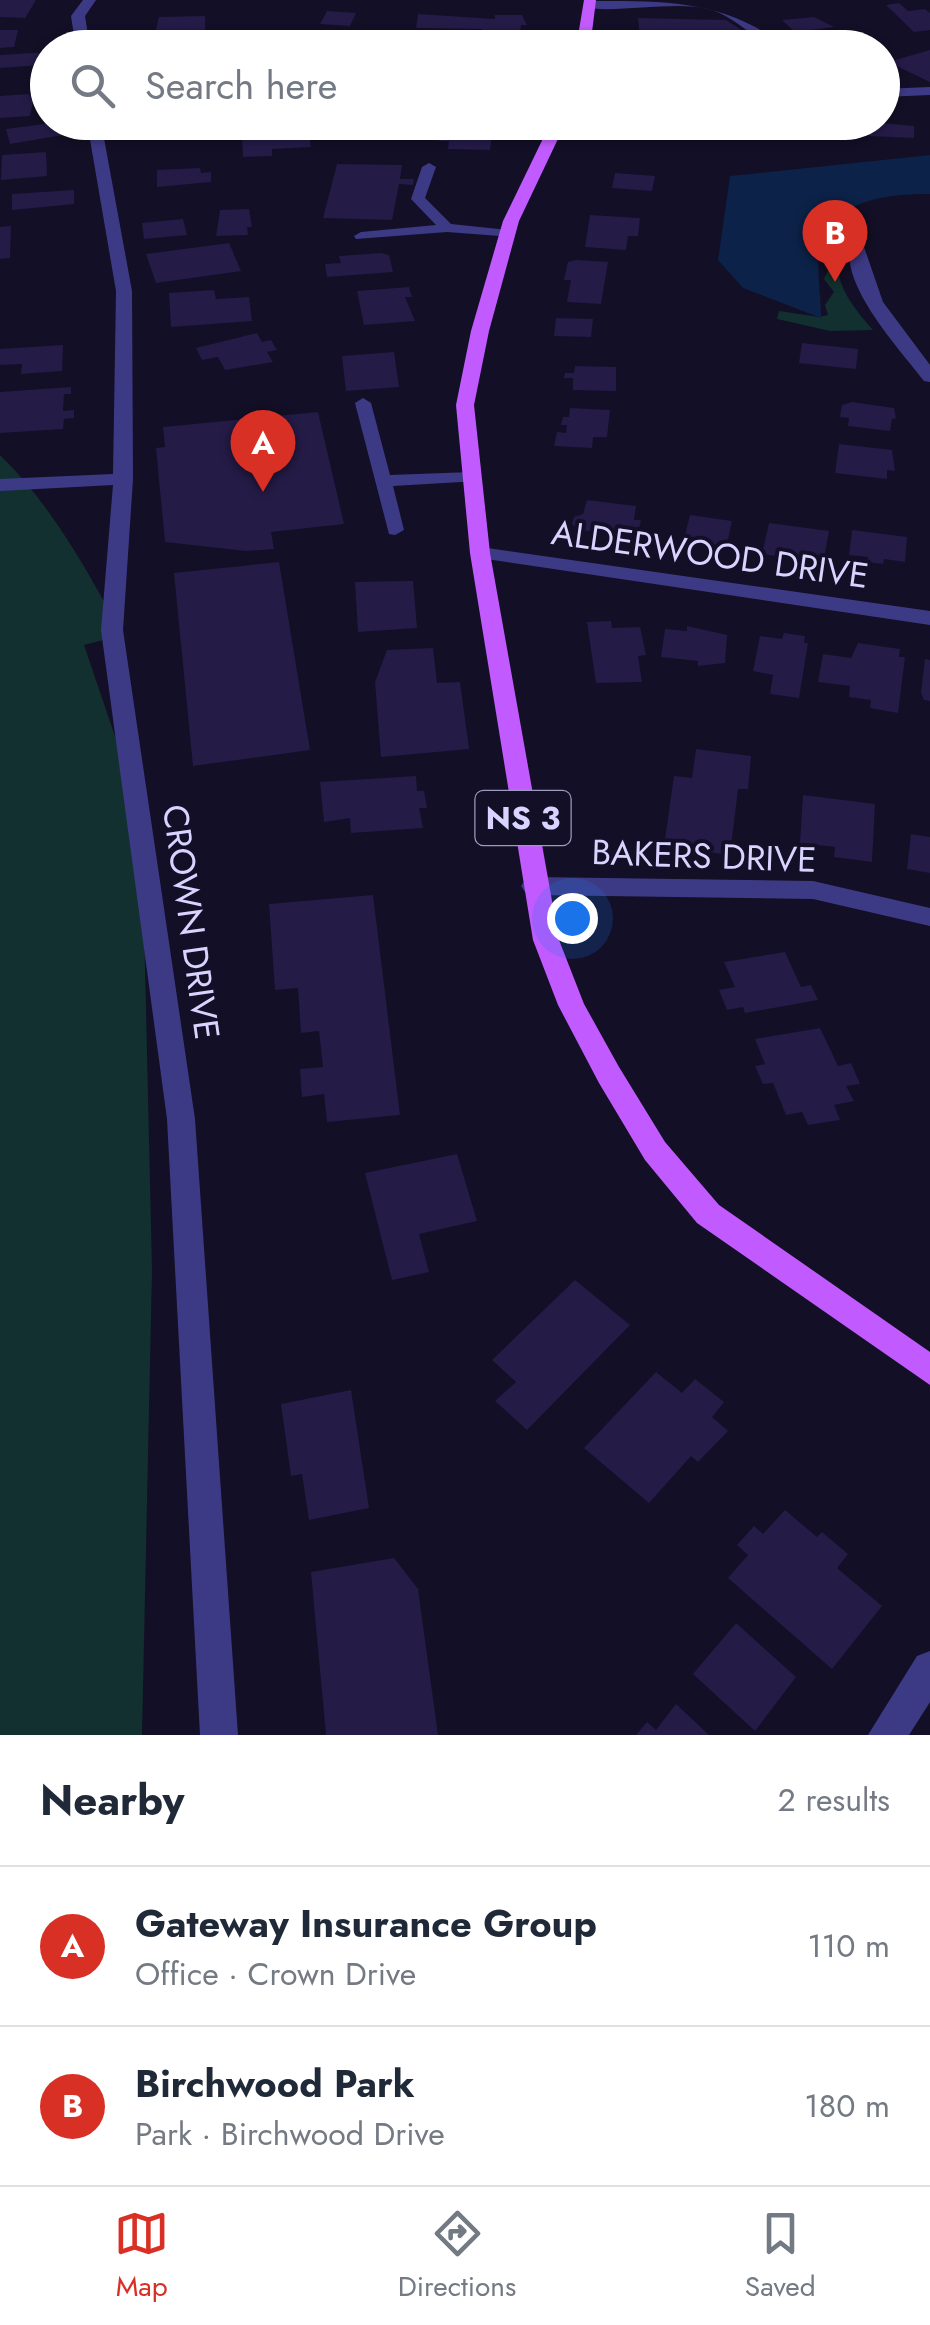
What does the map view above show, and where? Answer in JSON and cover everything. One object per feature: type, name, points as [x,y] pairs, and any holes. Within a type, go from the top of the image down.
[{"type":"main road","points":[[586,30],[590,2]]},
{"type":"main road","name":"NS 3","points":[[551,140],[508,234],[480,331],[465,405],[480,554],[546,940],[571,1006],[655,1152],[708,1214],[930,1370]]},
{"type":"street","points":[[80,30],[78,16],[90,0]]},
{"type":"street","points":[[590,2],[710,4],[758,30]]},
{"type":"street","points":[[900,92],[930,90]]},
{"type":"street","name":"CROWN DRIVE","points":[[97,140],[124,291],[123,478],[112,630],[181,1119],[219,1735]]},
{"type":"street","points":[[856,247],[861,280],[869,297],[930,377]]},
{"type":"street","points":[[0,485],[123,478]]},
{"type":"street","name":"ALDERWOOD DRIVE","points":[[480,554],[930,618]]},
{"type":"street","name":"BAKERS DRIVE","points":[[534,886],[813,890],[930,917]]},
{"type":"street","points":[[887,1735],[930,1670]]},
{"type":"lane","points":[[429,167],[418,199],[447,228]]},
{"type":"lane","points":[[361,236],[447,228],[508,234]]},
{"type":"lane","points":[[363,404],[395,530]]},
{"type":"lane","points":[[382,481],[472,476]]},
{"type":"green space","points":[[832,228],[839,229],[837,260],[841,284],[873,330],[830,331],[777,319],[779,311],[828,315],[825,305],[834,292],[824,279],[828,270],[820,259],[818,244]]},
{"type":"green space","points":[[0,455],[52,517],[122,635],[84,645],[120,751],[143,880],[152,1269],[142,1735],[0,1735]]},
{"type":"water","points":[[930,155],[930,194],[864,202],[836,218],[826,231],[819,255],[821,318],[743,288],[718,260],[730,176]]},
{"type":"building","points":[[0,0],[36,0],[25,18],[0,17]]},
{"type":"building","points":[[899,3],[908,11],[925,9],[930,13],[930,30],[914,32],[886,5]]},
{"type":"building","points":[[327,11],[356,13],[350,26],[320,24]]},
{"type":"building","points":[[418,14],[495,19],[495,15],[522,15],[527,25],[521,25],[520,30],[416,28]]},
{"type":"building","points":[[205,16],[205,30],[156,30],[159,17]]},
{"type":"building","points":[[814,17],[834,27],[793,30],[782,20]]},
{"type":"building","points":[[638,18],[726,20],[742,30],[639,30]]},
{"type":"building","points":[[0,30],[18,30],[14,47],[0,48]]},
{"type":"building","points":[[930,50],[930,82],[900,68],[900,59]]},
{"type":"building","points":[[30,53],[30,66],[0,68],[0,55]]},
{"type":"building","points":[[29,94],[30,116],[0,118],[0,96]]},
{"type":"building","points":[[900,125],[914,126],[914,138],[900,137]]},
{"type":"building","points":[[30,126],[30,140],[34,140],[10,144],[6,129]]},
{"type":"building","points":[[242,140],[310,140],[311,147],[272,149],[272,156],[243,157]]},
{"type":"building","points":[[491,140],[490,150],[448,149],[449,141],[439,141]]},
{"type":"building","points":[[46,152],[47,176],[1,180],[2,155]]},
{"type":"building","points":[[337,164],[402,165],[400,179],[414,179],[413,185],[399,184],[392,220],[323,218]]},
{"type":"building","points":[[200,168],[201,173],[211,172],[211,182],[157,187],[157,170]]},
{"type":"building","points":[[615,173],[655,176],[652,191],[612,188]]},
{"type":"building","points":[[74,190],[74,204],[12,210],[12,194]]},
{"type":"building","points":[[249,209],[252,227],[247,227],[248,235],[216,236],[220,210]]},
{"type":"building","points":[[590,215],[640,218],[638,236],[628,236],[626,250],[585,247]]},
{"type":"building","points":[[183,219],[187,235],[144,239],[142,223]]},
{"type":"building","points":[[11,226],[10,258],[0,259],[0,227]]},
{"type":"building","points":[[229,243],[241,271],[156,283],[146,254]]},
{"type":"building","points":[[389,255],[393,272],[327,277],[325,264],[341,263],[339,256]]},
{"type":"building","points":[[568,262],[608,262],[601,304],[567,302],[571,280],[564,280]]},
{"type":"building","points":[[409,287],[412,297],[405,297],[415,321],[364,325],[357,291]]},
{"type":"building","points":[[214,290],[216,299],[249,297],[252,321],[171,327],[169,293]]},
{"type":"building","points":[[556,318],[593,319],[591,337],[554,336]]},
{"type":"building","points":[[257,333],[262,342],[271,340],[277,350],[267,352],[273,362],[225,370],[218,357],[202,360],[196,348]]},
{"type":"building","points":[[802,343],[858,349],[856,369],[799,363]]},
{"type":"building","points":[[63,345],[62,371],[21,374],[22,364],[0,365],[0,349]]},
{"type":"building","points":[[394,352],[399,387],[346,391],[342,356]]},
{"type":"building","points":[[575,366],[616,367],[616,391],[573,390],[573,378],[564,378],[565,373],[574,373]]},
{"type":"building","points":[[71,387],[71,394],[64,394],[63,411],[74,410],[74,418],[64,419],[63,429],[0,433],[0,392]]},
{"type":"building","points":[[852,402],[894,408],[896,418],[892,419],[890,431],[848,426],[849,418],[840,417],[842,405]]},
{"type":"building","points":[[570,408],[610,410],[607,437],[593,437],[592,448],[554,446],[557,432],[566,433],[567,425],[561,425],[563,417],[569,417]]},
{"type":"building","points":[[318,412],[344,524],[271,532],[274,549],[246,551],[165,542],[156,448],[165,447],[163,427]]},
{"type":"building","points":[[839,444],[892,450],[895,471],[887,470],[887,479],[835,473]]},
{"type":"building","points":[[587,500],[636,506],[634,520],[641,520],[638,532],[629,535],[578,530],[572,524],[574,517],[583,514]]},
{"type":"building","points":[[690,515],[732,521],[726,549],[683,543]]},
{"type":"building","points":[[769,523],[829,531],[823,563],[762,554]]},
{"type":"building","points":[[852,530],[907,537],[905,562],[867,562],[868,557],[849,555]]},
{"type":"building","points":[[279,562],[310,750],[193,766],[174,573]]},
{"type":"building","points":[[413,581],[417,628],[358,632],[355,582]]},
{"type":"building","points":[[611,621],[612,628],[640,627],[646,655],[638,656],[642,682],[596,683],[587,622]]},
{"type":"building","points":[[687,626],[727,635],[725,663],[698,666],[698,661],[661,657],[665,629],[687,631]]},
{"type":"building","points":[[784,633],[805,636],[804,643],[808,643],[799,698],[770,694],[773,675],[753,671],[760,636],[782,639]]},
{"type":"building","points":[[858,643],[900,649],[899,657],[905,657],[898,713],[870,708],[871,700],[849,697],[850,686],[818,682],[823,654],[851,658]]},
{"type":"building","points":[[433,648],[437,683],[460,682],[469,749],[381,757],[375,682],[387,650]]},
{"type":"building","points":[[925,659],[930,660],[930,701],[924,700],[921,693]]},
{"type":"building","points":[[696,749],[751,756],[748,789],[738,789],[730,855],[664,846],[674,776],[692,778]]},
{"type":"building","points":[[416,776],[417,791],[424,791],[427,808],[419,808],[423,828],[351,833],[350,818],[324,822],[320,782]]},
{"type":"building","points":[[803,795],[875,804],[872,862],[834,857],[835,847],[800,843]]},
{"type":"building","points":[[911,834],[930,837],[930,873],[907,869]]},
{"type":"building","points":[[373,895],[400,1115],[327,1122],[324,1094],[302,1097],[300,1069],[323,1067],[319,1031],[301,1033],[298,988],[275,990],[269,904]]},
{"type":"building","points":[[785,952],[801,987],[811,985],[818,1000],[745,1013],[743,1007],[727,1010],[719,990],[735,987],[724,962]]},
{"type":"building","points":[[820,1028],[838,1066],[851,1063],[860,1084],[846,1086],[854,1101],[834,1105],[840,1120],[808,1125],[802,1112],[786,1115],[773,1083],[763,1084],[755,1066],[765,1064],[755,1039]]},
{"type":"building","points":[[457,1154],[477,1221],[419,1234],[429,1272],[392,1280],[365,1173]]},
{"type":"building","points":[[575,1280],[630,1325],[527,1430],[495,1401],[516,1382],[492,1360]]},
{"type":"building","points":[[656,1372],[682,1393],[695,1379],[724,1402],[712,1417],[728,1431],[698,1462],[691,1456],[649,1503],[584,1448]]},
{"type":"building","points":[[351,1390],[369,1508],[309,1520],[302,1474],[291,1476],[281,1404]]},
{"type":"building","points":[[785,1510],[817,1537],[822,1532],[848,1554],[837,1568],[882,1606],[832,1669],[728,1578],[748,1555],[737,1545],[754,1526],[763,1534]]},
{"type":"building","points":[[394,1558],[418,1589],[438,1735],[326,1735],[311,1572]]},
{"type":"building","points":[[736,1623],[796,1677],[755,1731],[693,1674]]},
{"type":"building","points":[[676,1704],[709,1735],[636,1735],[647,1722],[656,1730]]},
{"type":"place","name":"Birchwood Park","points":[[835,282]]},
{"type":"place","name":"Gateway Insurance Group","points":[[263,492]]}]
